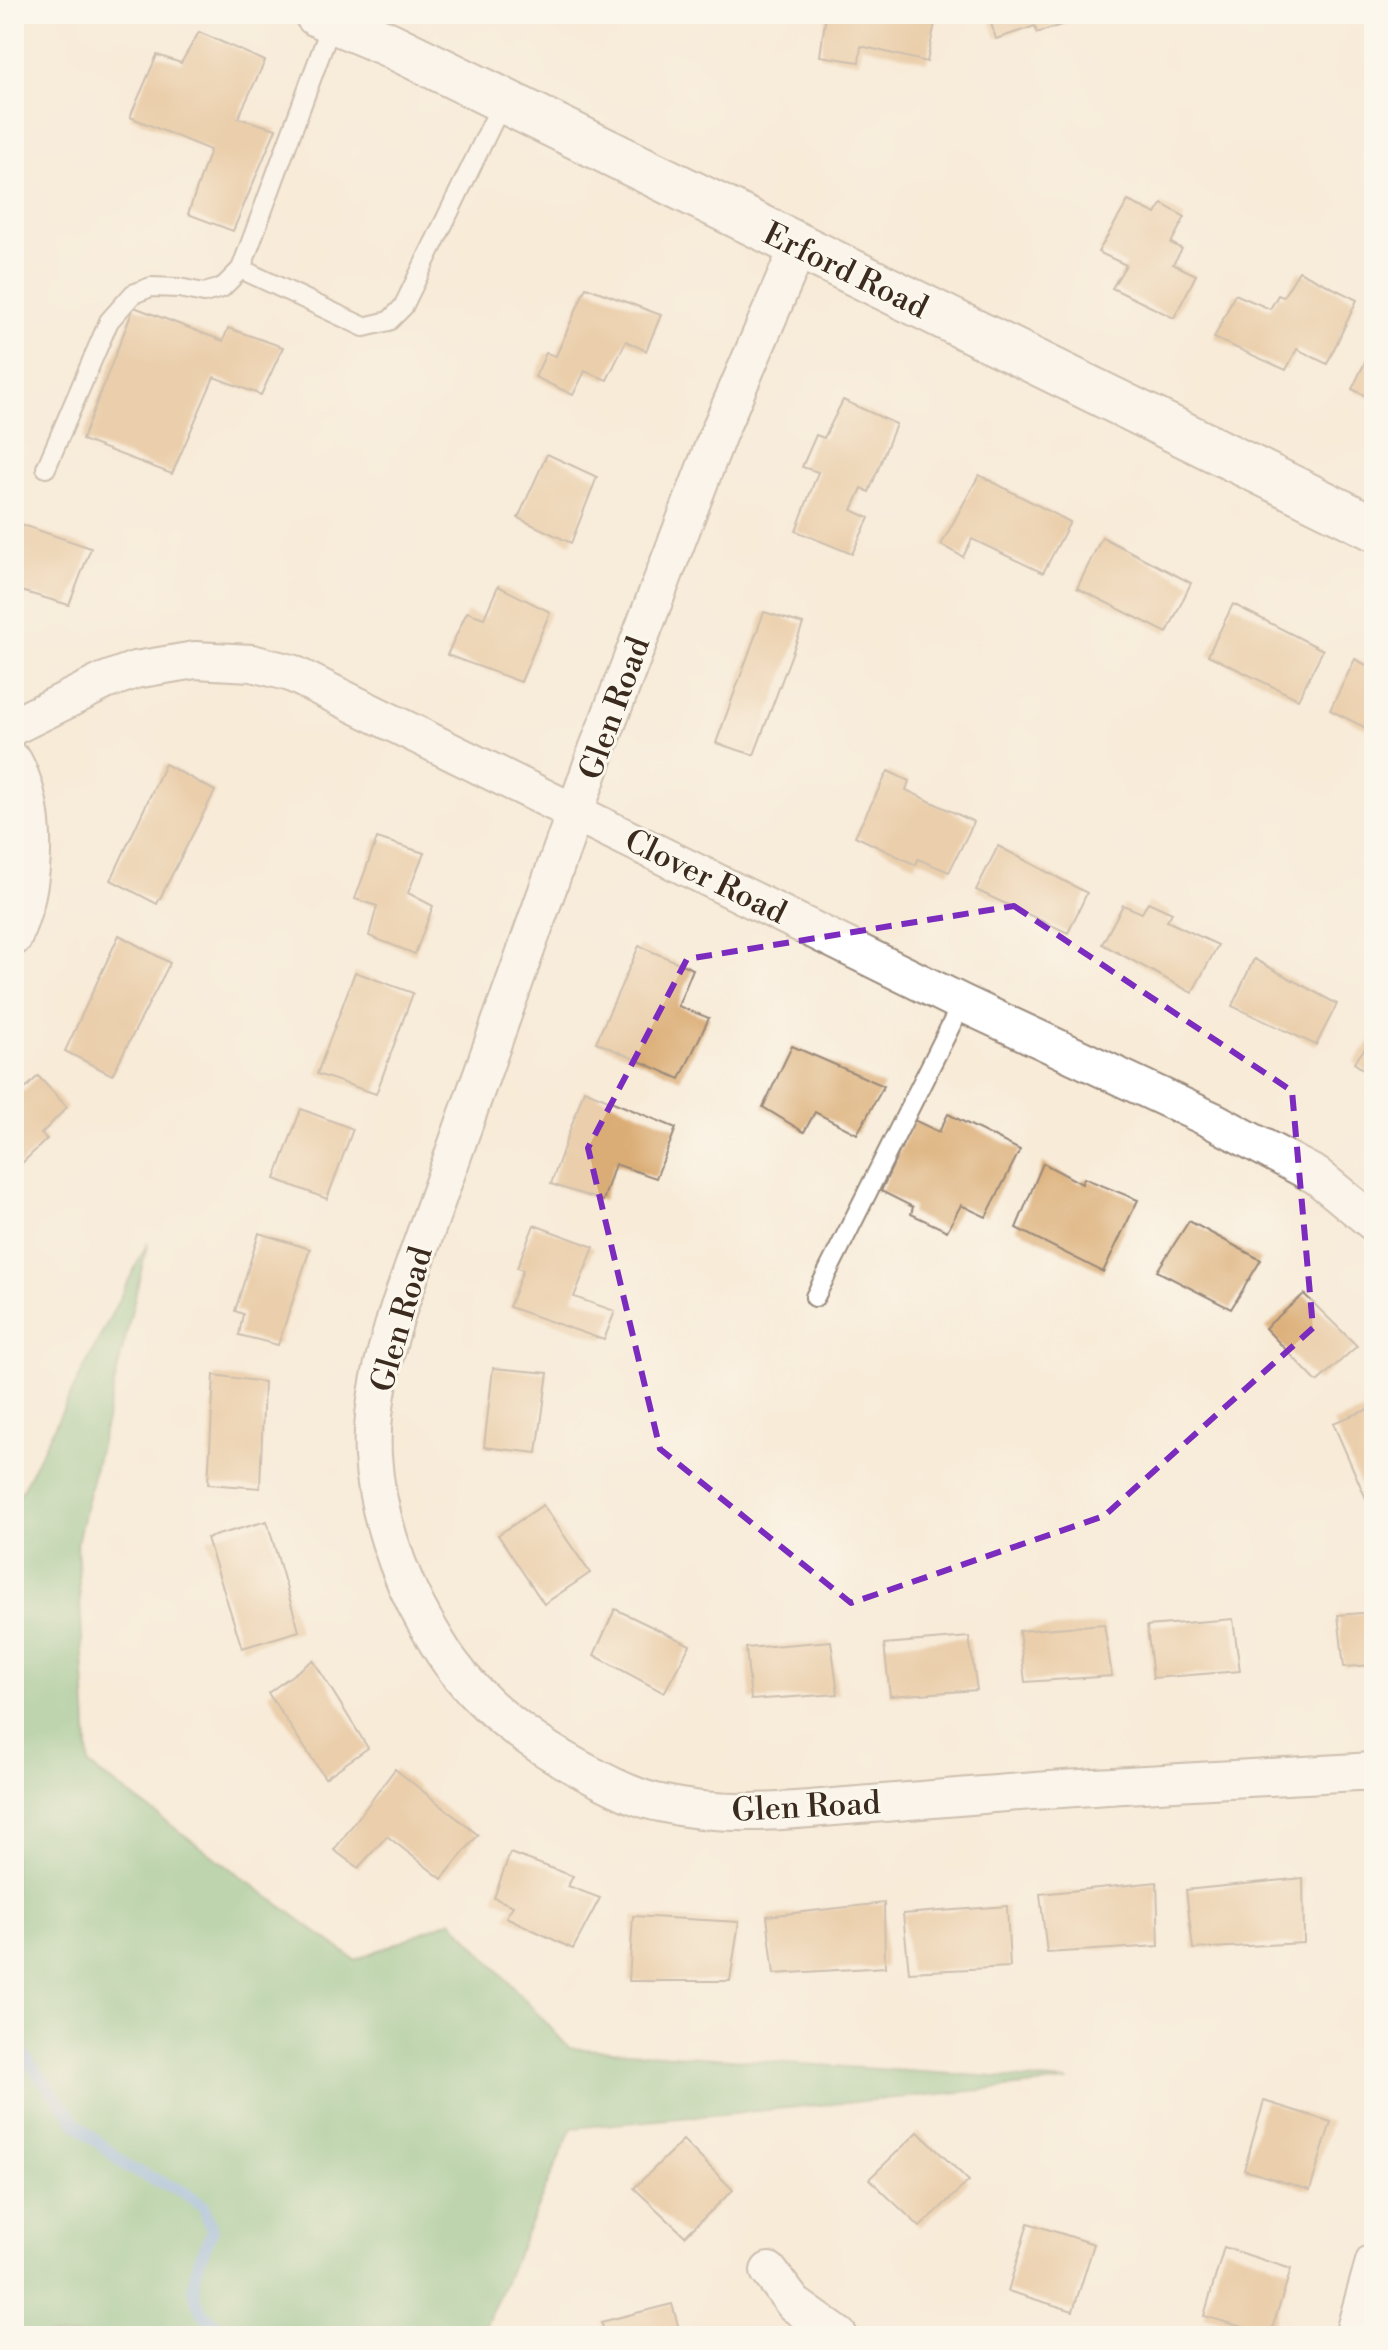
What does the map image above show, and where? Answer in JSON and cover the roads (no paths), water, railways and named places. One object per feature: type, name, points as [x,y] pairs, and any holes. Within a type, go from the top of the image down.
[{"type":"street","name":"Erford Road","points":[[325,17],[388,44],[1374,528]]},
{"type":"street","name":"Glen Road","points":[[799,246],[718,434],[602,735],[398,1310],[385,1355],[375,1409],[372,1456],[382,1516],[396,1562],[417,1607],[449,1662],[505,1721],[558,1758],[621,1791],[659,1803],[707,1811],[771,1812],[989,1794],[1374,1771]]},
{"type":"street","name":"Clover Road","points":[[14,726],[105,681],[135,670],[195,660],[252,663],[291,673],[962,1003],[1212,1120],[1317,1176],[1374,1223]]},
{"type":"street","points":[[14,762],[28,805],[32,843],[27,894],[14,937]]},
{"type":"street","points":[[1353,2336],[1374,2262]]},
{"type":"street","points":[[769,2271],[794,2304],[839,2336]]},
{"type":"lane","points":[[46,468],[109,321],[133,294],[151,287],[204,293],[222,288],[241,269],[325,17]]},
{"type":"lane","points":[[241,269],[364,327],[389,321],[403,307],[503,101]]},
{"type":"lane","points":[[815,1297],[962,1003]]},
{"type":"waterway","points":[[14,2043],[78,2125],[129,2168],[184,2192],[204,2207],[212,2231],[198,2267],[194,2290],[203,2312],[234,2336]]}]
